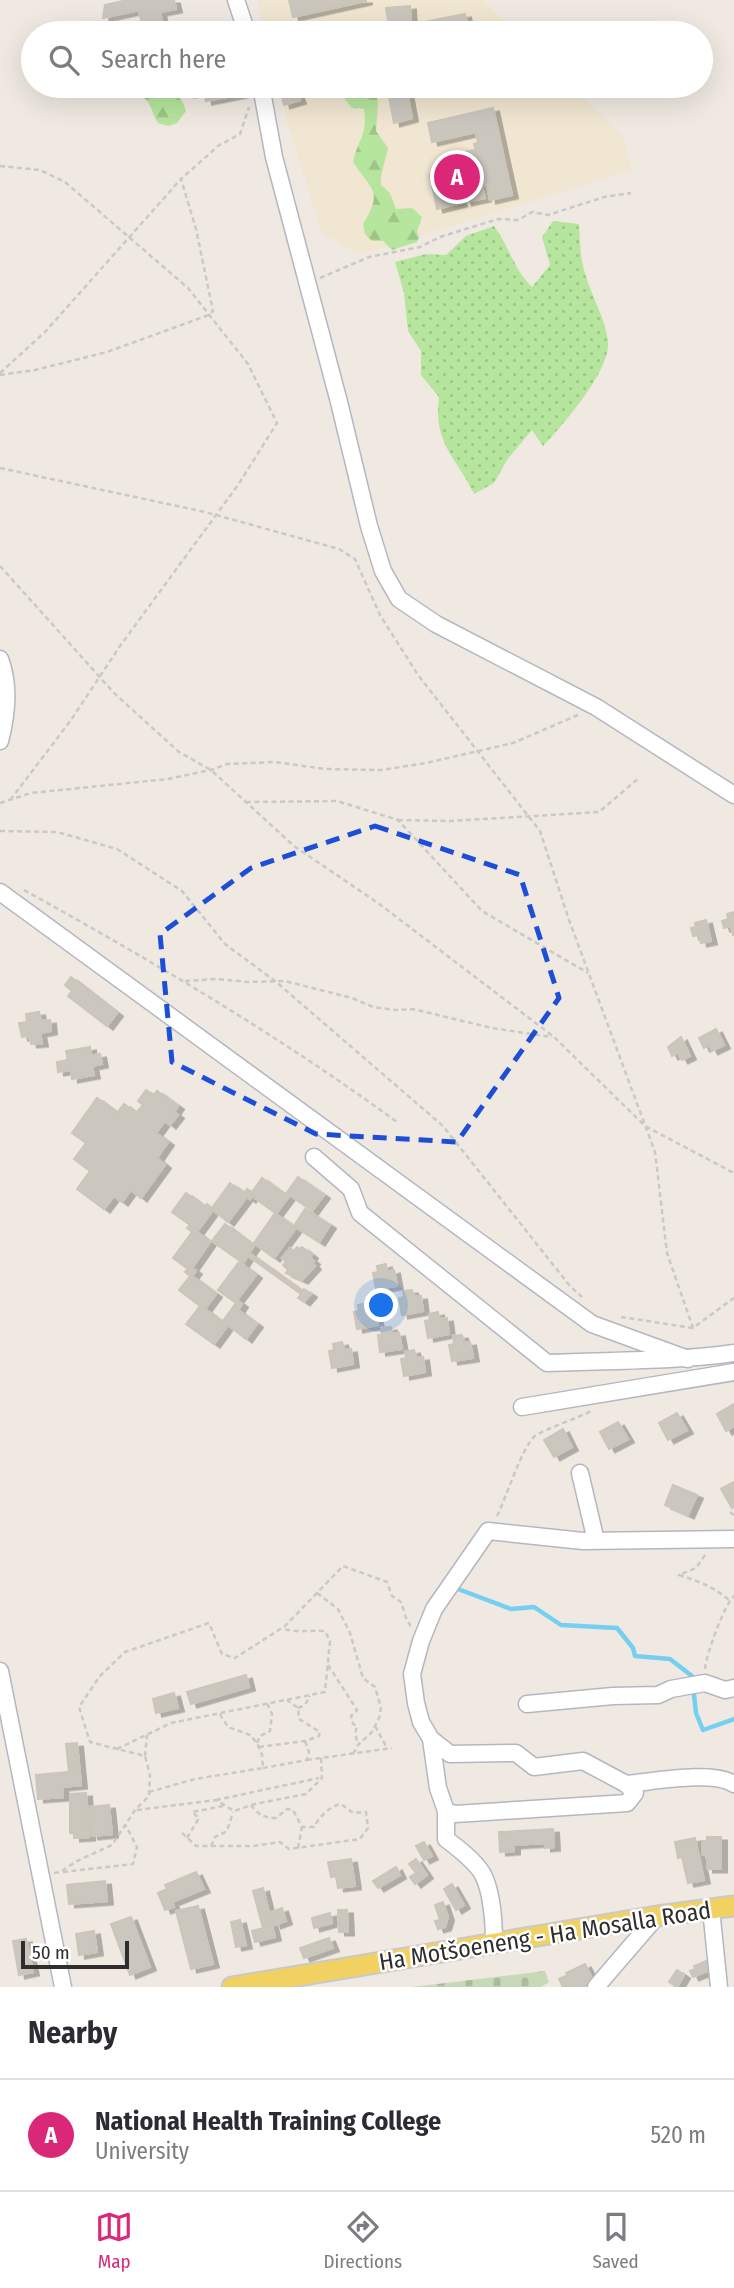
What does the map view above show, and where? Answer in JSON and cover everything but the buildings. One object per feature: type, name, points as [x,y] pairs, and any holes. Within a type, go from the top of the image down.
[{"type":"main road","name":"Ha Motšoeneng - Ha Mosalla Road","points":[[232,1987],[657,1916],[734,1906]]},
{"type":"street","points":[[236,0],[243,21]]},
{"type":"street","points":[[258,98],[369,526],[383,571],[399,599],[436,624],[596,707],[734,795]]},
{"type":"street","points":[[0,659],[6,676],[6,720],[0,741]]},
{"type":"street","points":[[0,892],[592,1324],[688,1359]]},
{"type":"street","points":[[314,1157],[351,1189],[360,1213],[547,1363],[688,1359],[734,1353]]},
{"type":"street","points":[[522,1407],[734,1372]]},
{"type":"street","points":[[580,1473],[596,1541]]},
{"type":"street","points":[[494,1944],[494,1917],[482,1874],[462,1851],[446,1839],[446,1811],[438,1788],[431,1740],[421,1722],[412,1674],[434,1609],[488,1531],[596,1541],[734,1539]]},
{"type":"street","points":[[0,1671],[47,1874],[63,1987]]},
{"type":"street","points":[[527,1704],[658,1695],[671,1689],[705,1683],[725,1690],[734,1688]]},
{"type":"street","points":[[431,1740],[450,1754],[516,1753],[534,1767],[583,1762],[626,1784],[635,1793],[626,1803],[456,1814],[446,1811]]},
{"type":"street","points":[[626,1784],[706,1778],[734,1784]]},
{"type":"street","points":[[711,1909],[719,1987]]},
{"type":"street","points":[[596,1987],[657,1916]]},
{"type":"path","points":[[0,374],[45,332],[181,179],[218,146],[240,134],[254,98]]},
{"type":"path","points":[[0,166],[40,170],[65,182],[188,288],[248,364],[276,423],[238,485],[71,720],[11,799]]},
{"type":"path","points":[[0,374],[35,370],[107,352],[209,315],[213,311],[196,229],[181,179]]},
{"type":"path","points":[[308,284],[334,270],[369,257],[420,247],[440,237],[498,219],[518,220],[532,212],[548,215],[604,197],[631,193]]},
{"type":"path","points":[[0,468],[216,514],[339,549],[355,559],[380,615],[418,675],[540,831],[655,1152],[667,1253],[693,1328]]},
{"type":"path","points":[[0,566],[40,607],[66,641],[100,677],[179,752],[211,770],[294,846],[378,903],[554,1037],[645,1126],[734,1173]]},
{"type":"path","points":[[0,803],[31,793],[168,779],[227,764],[275,762],[325,769],[381,770],[426,763],[513,743],[596,707]]},
{"type":"path","points":[[246,802],[337,801],[398,820],[451,821],[599,811],[640,777]]},
{"type":"path","points":[[398,820],[482,911],[589,973]]},
{"type":"path","points":[[0,831],[57,832],[117,849],[182,891],[225,944],[275,981],[443,1126],[570,1286],[586,1300]]},
{"type":"path","points":[[24,890],[182,980],[270,1034],[397,1122]]},
{"type":"path","points":[[182,980],[285,981],[330,992],[373,1007],[413,1009],[492,1028],[554,1037]]},
{"type":"path","points":[[616,1316],[693,1328],[734,1298]]},
{"type":"path","points":[[488,1531],[515,1477],[522,1454],[535,1436],[597,1409],[607,1393]]},
{"type":"path","points":[[730,1512],[734,1515]]},
{"type":"path","points":[[711,1539],[696,1568],[679,1575],[720,1592],[729,1600]]},
{"type":"path","points":[[145,1756],[90,1742],[79,1707],[100,1676],[125,1652],[209,1623],[222,1654],[235,1658],[282,1628],[343,1566],[387,1582],[392,1596],[401,1602],[406,1618],[421,1641]]},
{"type":"path","points":[[317,1593],[338,1609],[350,1633],[363,1678],[374,1687],[381,1709],[375,1726],[353,1754]]},
{"type":"path","points":[[705,1683],[705,1665],[729,1600],[734,1596]]},
{"type":"path","points":[[117,1749],[171,1723],[325,1692],[330,1642],[326,1631],[313,1630],[305,1633],[282,1628]]},
{"type":"path","points":[[328,1665],[357,1710],[351,1716],[353,1724],[357,1726],[355,1734],[358,1745]]},
{"type":"path","points":[[298,1708],[305,1705],[310,1695]]},
{"type":"path","points":[[258,1745],[305,1741],[320,1736],[320,1732],[299,1719],[298,1708],[286,1699]]},
{"type":"path","points":[[263,1768],[258,1745],[260,1736],[270,1731],[272,1714],[267,1703]]},
{"type":"path","points":[[218,1712],[228,1727],[250,1735],[258,1745]]},
{"type":"path","points":[[149,1792],[195,1779],[390,1749],[375,1726]]},
{"type":"path","points":[[47,1874],[60,1872],[112,1845],[135,1810],[149,1797],[150,1775],[145,1756],[147,1733]]},
{"type":"path","points":[[305,1741],[309,1752],[307,1760]]},
{"type":"path","points":[[216,1800],[234,1811],[306,1794],[322,1778],[321,1758]]},
{"type":"path","points":[[135,1810],[216,1800],[322,1778]]},
{"type":"path","points":[[182,1833],[196,1846],[254,1846],[280,1842],[289,1850],[360,1839],[368,1828],[366,1812],[353,1813],[341,1804],[335,1805],[317,1820],[314,1827],[302,1828]]},
{"type":"path","points":[[251,1805],[259,1815],[268,1818],[275,1818],[287,1809],[293,1810],[302,1828],[298,1848]]},
{"type":"path","points":[[187,1838],[199,1818],[192,1812],[225,1806]]},
{"type":"path","points":[[211,1846],[215,1837],[227,1831],[234,1811]]},
{"type":"path","points":[[47,1874],[133,1864],[137,1847],[126,1826]]},
{"type":"highlighted area","points":[[375,826],[520,875],[559,998],[457,1142],[316,1134],[172,1062],[160,934],[251,868]]},
{"type":"shaded area","points":[[257,0],[483,0],[505,21],[262,21]]},
{"type":"shaded area","points":[[282,98],[583,98],[623,136],[631,170],[359,255],[322,233]]},
{"type":"green space","points":[[144,98],[180,98],[186,111],[177,123],[168,126],[158,123]]},
{"type":"green space","points":[[344,98],[377,98],[376,131],[388,148],[381,185],[390,193],[396,209],[412,208],[422,217],[417,242],[392,250],[383,241],[372,241],[365,234],[363,224],[374,197],[370,185],[353,162],[364,131],[365,118],[364,109],[352,108]]},
{"type":"green space","points":[[553,221],[579,224],[583,267],[606,332],[607,353],[602,367],[584,396],[543,446],[532,430],[507,460],[494,483],[474,494],[447,449],[439,427],[439,397],[421,375],[421,351],[408,331],[404,293],[395,262],[426,254],[446,255],[466,236],[494,226],[532,287],[550,265],[542,237]]},
{"type":"green space","points":[[545,1971],[549,1982],[541,1987],[412,1987]]},
{"type":"waterway","points":[[458,1589],[511,1609],[534,1607],[561,1625],[617,1628],[633,1648],[635,1656],[670,1659],[692,1676],[696,1713],[703,1730],[734,1719]]},
{"type":"place","name":"National Health Training College","points":[[457,177]]}]
